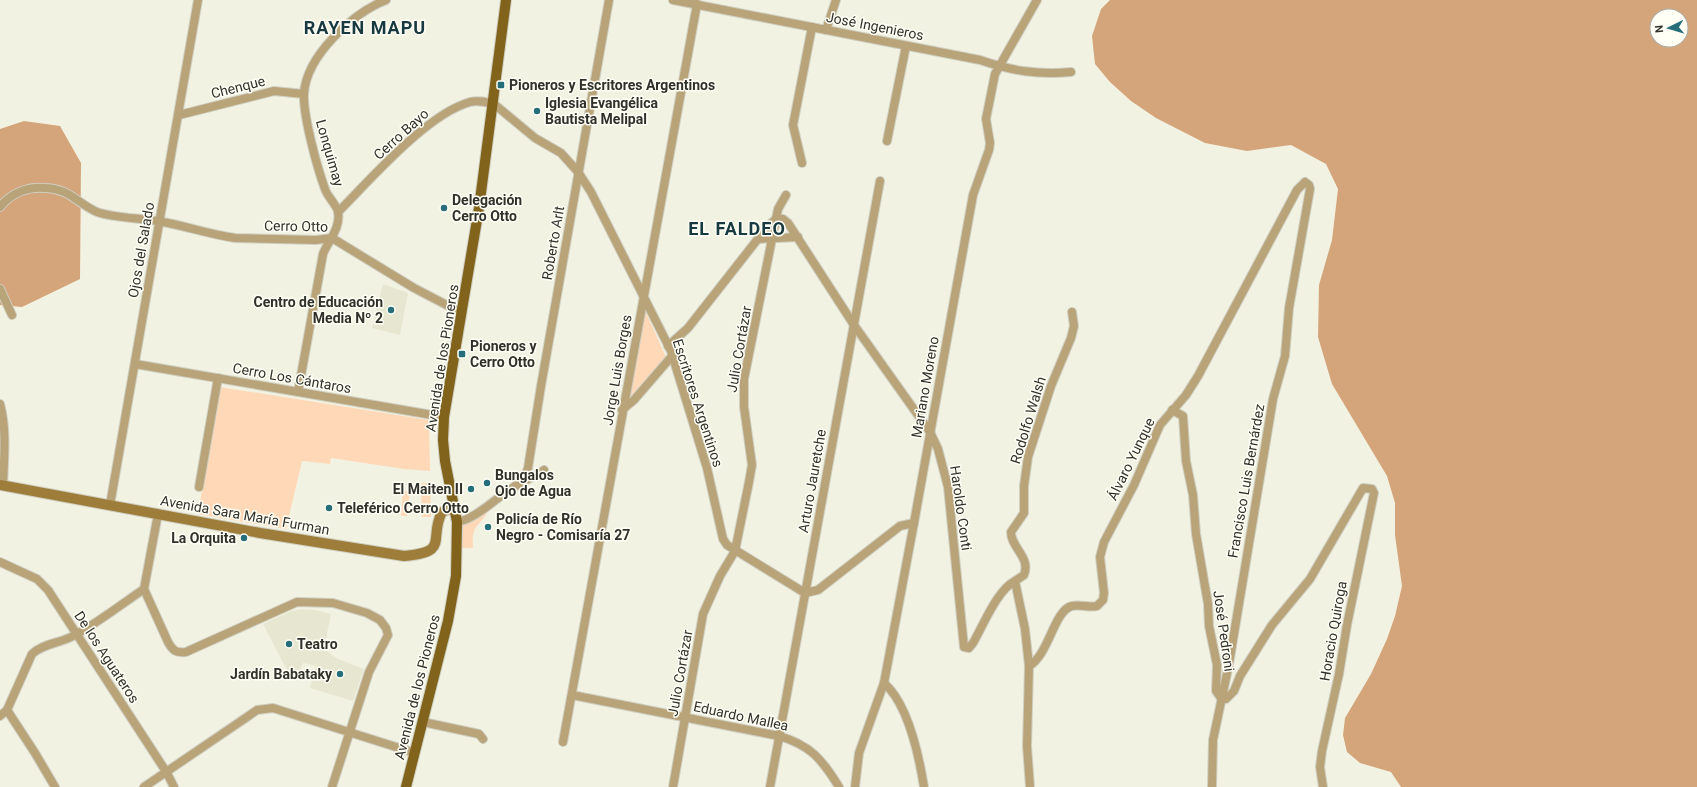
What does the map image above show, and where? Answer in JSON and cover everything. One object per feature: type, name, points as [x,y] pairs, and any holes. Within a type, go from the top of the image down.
[{"type":"main road","name":"Avenida de los Pioneros","points":[[406,787],[448,621],[456,576],[457,522],[445,461],[443,440],[444,417],[462,313],[494,104],[506,0]]},
{"type":"main road","name":"Avenida Sara María Furman","points":[[2,486],[404,556],[427,552],[434,546],[437,539],[437,521],[442,512],[454,507]]},
{"type":"street","name":"Ojos del Salado","points":[[110,505],[198,0]]},
{"type":"street","name":"Lonquimay","points":[[368,8],[373,0]]},
{"type":"street","name":"Lonquimay","points":[[338,211],[330,200],[325,189],[304,111],[305,84],[326,45],[342,29],[368,8],[386,0]]},
{"type":"street","name":"Roberto Arlt","points":[[515,486],[525,476],[528,468],[578,172],[609,0]]},
{"type":"street","name":"José Ingenieros","points":[[674,0],[980,60],[998,66],[1042,74],[1071,72]]},
{"type":"street","points":[[826,30],[836,0]]},
{"type":"street","name":"Mariano Moreno","points":[[855,787],[859,753],[884,683],[973,195],[989,150],[986,119],[995,74],[998,66],[1037,0]]},
{"type":"street","name":"Jorge Luis Borges","points":[[564,742],[622,410],[697,4]]},
{"type":"street","points":[[802,163],[793,125],[812,28]]},
{"type":"street","points":[[887,141],[906,46]]},
{"type":"street","name":"Chenque","points":[[179,115],[274,91],[304,94]]},
{"type":"street","name":"Cerro Bayo","points":[[338,211],[406,144],[440,116],[470,102],[478,101],[494,104]]},
{"type":"street","name":"Escritores Argentinos","points":[[494,104],[535,138],[561,153],[578,172],[591,192],[644,294],[672,356],[707,468],[723,539],[735,551],[805,593]]},
{"type":"street","name":"Arturo Jauretche","points":[[770,787],[880,181]]},
{"type":"street","name":"Álvaro Yunque","points":[[1030,666],[1035,663],[1043,653],[1051,634],[1068,608],[1072,606],[1097,606],[1103,600],[1100,551],[1134,485],[1160,425],[1196,380],[1298,190],[1305,182]]},
{"type":"street","name":"Francisco Luis Bernárdez","points":[[1212,787],[1213,740],[1229,664],[1273,399],[1285,356],[1289,308],[1310,189],[1309,185],[1305,182]]},
{"type":"street","name":"Cerro Otto","points":[[0,207],[10,197],[21,191],[46,188],[58,190],[73,196],[97,212],[159,221],[235,238],[316,240],[332,238],[414,288],[462,313]]},
{"type":"street","name":"Julio Cortázar","points":[[673,787],[703,614],[720,576],[735,551],[752,465],[744,407],[744,379],[778,209],[786,195]]},
{"type":"street","points":[[298,392],[323,254],[332,238],[336,226],[338,211]]},
{"type":"street","points":[[668,346],[688,328],[758,239],[776,219]]},
{"type":"street","name":"Haroldo Conti","points":[[776,219],[783,219],[788,223],[798,237],[854,325],[930,432],[938,449],[948,487],[964,647],[969,648],[973,643],[995,604],[1008,586],[1015,581]]},
{"type":"street","points":[[758,239],[798,237]]},
{"type":"street","points":[[0,289],[12,315]]},
{"type":"street","name":"Rodolfo Walsh","points":[[1015,581],[1024,575],[1026,564],[1011,537],[1011,532],[1024,513],[1024,486],[1028,457],[1051,386],[1071,338],[1074,326],[1072,312]]},
{"type":"street","points":[[622,410],[634,400],[672,356]]},
{"type":"street","name":"Cerro Los Cántaros","points":[[134,364],[444,417]]},
{"type":"street","points":[[198,487],[218,378]]},
{"type":"street","points":[[0,404],[3,416],[5,443],[2,486]]},
{"type":"street","name":"José Pedroni","points":[[1172,410],[1182,416],[1184,427],[1186,461],[1193,495],[1196,534],[1208,604],[1209,626],[1217,665],[1216,691],[1221,698],[1226,699],[1234,691],[1240,676],[1272,625],[1310,580],[1363,488]]},
{"type":"street","points":[[457,522],[468,520],[515,486],[532,479],[544,470]]},
{"type":"street","name":"Horacio Quiroga","points":[[1323,787],[1320,767],[1322,751],[1374,493],[1372,488],[1363,488]]},
{"type":"street","points":[[158,514],[144,589],[172,650],[186,652],[297,602],[333,603],[367,613],[380,620],[386,628],[388,635],[369,672],[332,787]]},
{"type":"street","points":[[805,593],[818,590],[900,526],[914,524]]},
{"type":"street","name":"De los Aguateros","points":[[0,562],[37,578],[48,590],[167,772],[174,787]]},
{"type":"street","points":[[1015,581],[1025,629],[1030,666],[1027,746],[1030,787]]},
{"type":"street","points":[[55,787],[35,753],[3,713],[32,654],[36,650],[61,642],[77,634],[144,589]]},
{"type":"street","points":[[884,683],[896,697],[916,746],[924,787]]},
{"type":"street","name":"Eduardo Mallea","points":[[572,695],[779,736],[796,741],[814,753],[827,768],[839,787]]},
{"type":"street","points":[[144,787],[247,717],[265,708],[277,710],[415,753]]},
{"type":"street","points":[[422,722],[479,734],[483,739]]},
{"type":"shaded area","points":[[1110,0],[1697,0],[1697,787],[1401,787],[1391,772],[1360,763],[1347,752],[1343,735],[1345,718],[1371,674],[1387,639],[1395,616],[1402,586],[1395,535],[1395,503],[1387,476],[1332,384],[1318,337],[1319,285],[1332,240],[1338,189],[1326,164],[1291,145],[1247,151],[1205,143],[1156,118],[1131,101],[1110,82],[1095,64],[1092,36],[1101,9]]},
{"type":"shaded area","points":[[24,121],[60,126],[81,163],[80,279],[22,307],[0,305],[0,129]]},
{"type":"shaded area","name":"Centro de Educación Media Nº 2","points":[[383,284],[408,293],[400,335],[372,328]]},
{"type":"shaded area","points":[[643,306],[666,357],[631,399],[627,399]]},
{"type":"shaded area","points":[[220,387],[429,420],[430,471],[404,469],[331,458],[330,464],[302,461],[286,529],[198,514]]},
{"type":"shaded area","points":[[421,483],[430,483],[431,517],[422,517]]},
{"type":"shaded area","points":[[403,491],[410,491],[407,516],[401,516]]},
{"type":"shaded area","points":[[483,511],[487,513],[474,531],[473,548],[462,548],[460,524]]},
{"type":"shaded area","points":[[302,609],[315,610],[331,614],[324,649],[338,659],[364,669],[353,701],[310,688],[316,666],[303,663],[298,675],[289,674],[263,624],[291,611]]},
{"type":"place","name":"Pioneros y Escritores Argentinos","points":[[501,85]]},
{"type":"place","name":"Iglesia Evangélica Bautista Melipal","points":[[537,111]]},
{"type":"place","name":"Delegación Cerro Otto","points":[[444,208]]},
{"type":"place","name":"Centro de Educación Media Nº 2","points":[[391,310]]},
{"type":"place","name":"Pioneros y Cerro Otto","points":[[462,354]]},
{"type":"place","name":"Bungalos Ojo de Agua","points":[[487,483]]},
{"type":"place","name":"El Maiten II","points":[[471,489]]},
{"type":"place","name":"Teleférico Cerro Otto","points":[[329,508]]},
{"type":"place","name":"Policía de Río Negro - Comisaría 27","points":[[488,527]]},
{"type":"place","name":"La Orquita","points":[[244,538]]},
{"type":"place","name":"Teatro","points":[[289,644]]},
{"type":"place","name":"Jardín Babataky","points":[[340,674]]},
{"type":"district","name":"RAYEN MAPU","points":[[365,28]]},
{"type":"district","name":"EL FALDEO","points":[[737,229]]}]
